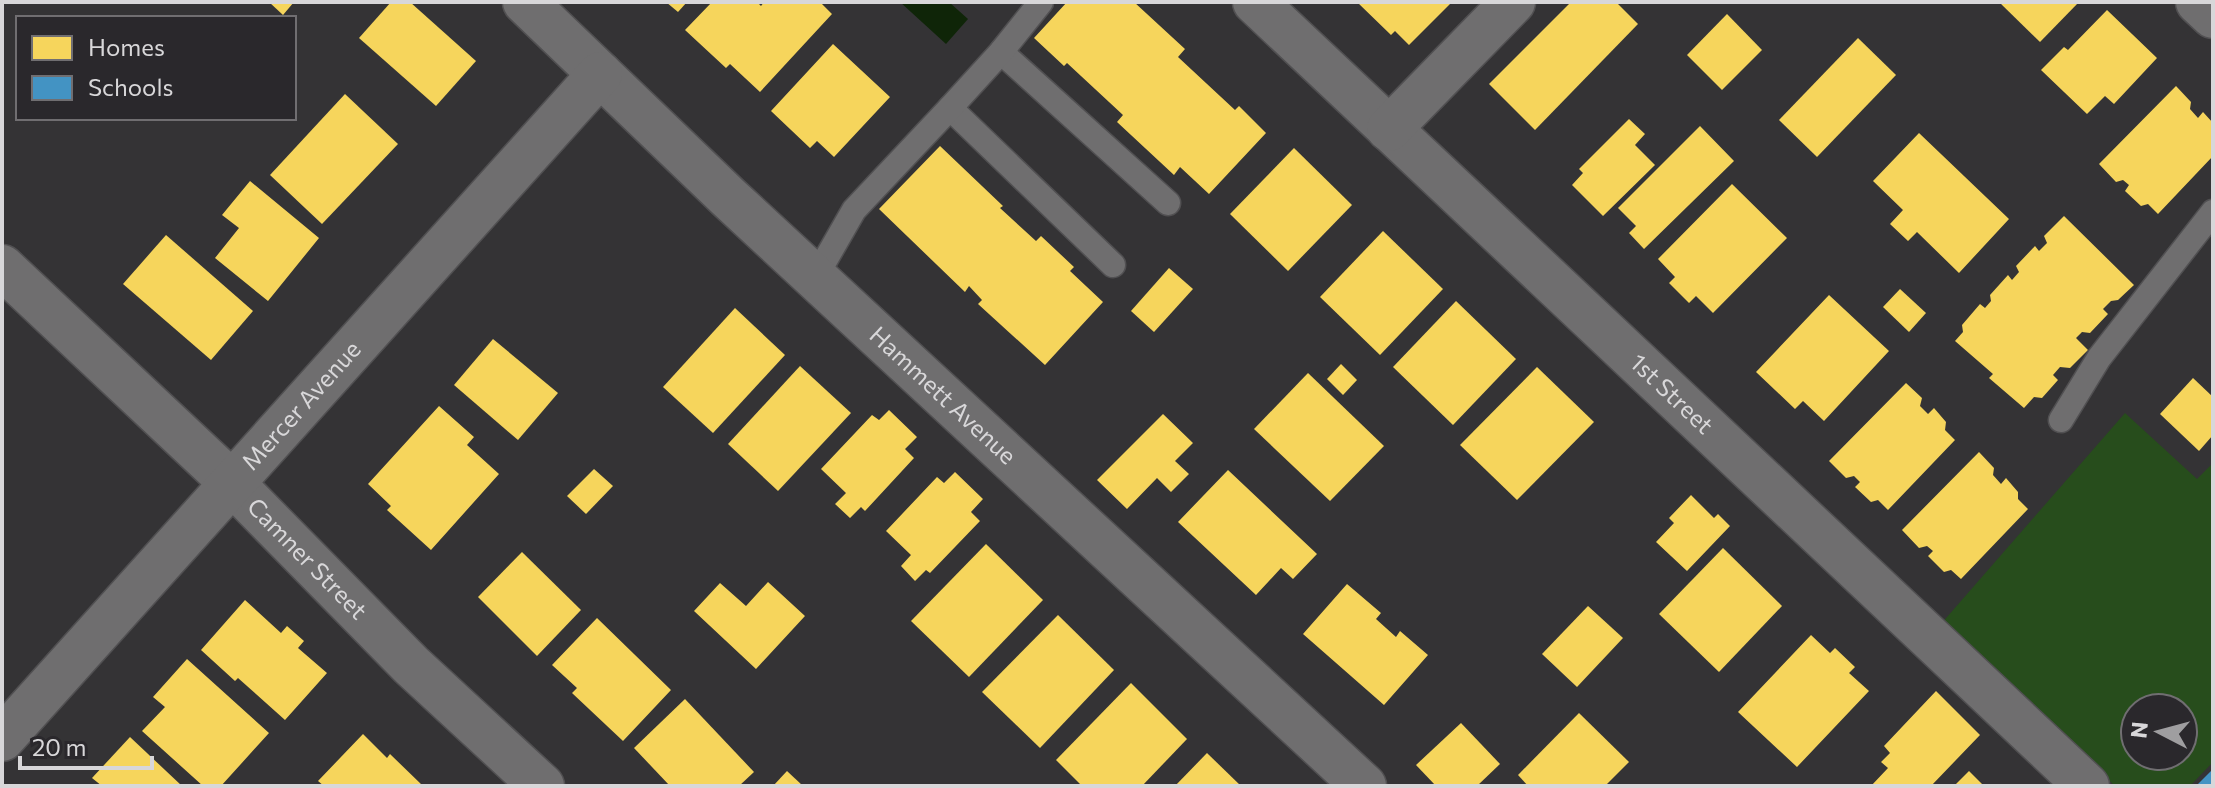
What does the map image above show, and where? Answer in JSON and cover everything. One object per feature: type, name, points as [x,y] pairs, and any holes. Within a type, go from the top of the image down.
[{"type":"street","name":"Hammett Avenue","points":[[525,2],[815,278],[1364,786]]},
{"type":"street","name":"1st Street","points":[[1255,2],[2087,786]]},
{"type":"street","points":[[1389,129],[1513,2]]},
{"type":"street","points":[[2198,2],[2213,16]]},
{"type":"street","name":"Mercer Avenue","points":[[2,739],[600,74]]},
{"type":"street","name":"Camner Street","points":[[2,267],[232,483],[411,665],[542,786]]},
{"type":"lane","points":[[815,278],[854,210],[1001,52],[1041,2]]},
{"type":"lane","points":[[1001,52],[1168,203]]},
{"type":"lane","points":[[950,108],[1113,265]]},
{"type":"lane","points":[[2061,420],[2099,358],[2213,212]]},
{"type":"shaded area","points":[[900,2],[949,2],[968,19],[946,44]]},
{"type":"shaded area","points":[[2125,413],[2197,479],[2213,463],[2213,762],[2193,786],[2115,786],[1940,625]]},
{"type":"building: Homes","points":[[269,2],[294,2],[283,15]]},
{"type":"building: Homes","points":[[391,2],[410,2],[476,61],[436,106],[359,38]]},
{"type":"building: Homes","points":[[666,2],[687,2],[678,12]]},
{"type":"building: Homes","points":[[712,2],[757,2],[761,6],[764,2],[820,2],[832,14],[760,92],[730,64],[726,68],[685,30]]},
{"type":"building: Homes","points":[[1067,2],[1134,2],[1185,49],[1178,57],[1235,110],[1239,106],[1266,133],[1209,194],[1180,167],[1174,175],[1117,122],[1123,115],[1067,63],[1064,66],[1034,38]]},
{"type":"building: Homes","points":[[1357,2],[1452,2],[1409,45],[1395,31],[1391,35]]},
{"type":"building: Homes","points":[[1571,2],[1616,2],[1638,24],[1535,130],[1489,84]]},
{"type":"building: Homes","points":[[1999,2],[2079,2],[2040,42]]},
{"type":"building: Homes","points":[[2107,10],[2157,58],[2114,104],[2105,96],[2087,114],[2041,70],[2064,47],[2068,50]]},
{"type":"building: Homes","points":[[1727,14],[1762,50],[1722,90],[1687,55]]},
{"type":"building: Homes","points":[[1858,38],[1896,75],[1817,157],[1779,120]]},
{"type":"building: Homes","points":[[833,44],[890,97],[834,157],[817,141],[810,148],[771,111]]},
{"type":"building: Homes","points":[[2176,86],[2191,102],[2190,109],[2198,118],[2203,112],[2213,123],[2213,156],[2158,214],[2148,204],[2141,206],[2125,191],[2129,185],[2123,180],[2116,182],[2099,164]]},
{"type":"building: Homes","points":[[345,94],[398,144],[322,224],[270,175]]},
{"type":"building: Homes","points":[[1629,119],[1645,134],[1635,145],[1655,165],[1603,216],[1572,185],[1583,173],[1579,169]]},
{"type":"building: Homes","points":[[1700,126],[1734,161],[1644,249],[1629,233],[1636,226],[1618,208]]},
{"type":"building: Homes","points":[[1919,133],[2009,219],[1959,273],[1917,232],[1908,241],[1890,224],[1903,210],[1873,181]]},
{"type":"building: Homes","points":[[940,146],[1036,241],[1041,236],[1074,267],[1070,271],[1103,302],[1045,365],[978,304],[982,300],[969,286],[965,292],[879,209]]},
{"type":"building: Homes","points":[[1294,148],[1352,205],[1288,271],[1230,214]]},
{"type":"building: Homes","points":[[250,181],[319,238],[268,301],[215,258],[239,228],[222,215]]},
{"type":"building: Homes","points":[[1732,184],[1787,238],[1713,313],[1696,296],[1689,303],[1669,283],[1675,277],[1658,259]]},
{"type":"building: Homes","points":[[2064,216],[2134,285],[2103,309],[2108,314],[2090,333],[2082,332],[2076,338],[2088,350],[2070,368],[2060,367],[2053,375],[2058,380],[2042,398],[2034,397],[2024,408],[1989,378],[1993,374],[1955,341],[1963,332],[1962,325],[1980,304],[1985,308],[1991,301],[1990,295],[2008,275],[2012,280],[2019,272],[2016,266],[2035,246],[2039,251],[2047,243],[2044,236]]},
{"type":"building: Homes","points":[[1383,231],[1443,289],[1380,355],[1320,297]]},
{"type":"building: Homes","points":[[166,235],[253,311],[211,360],[123,284]]},
{"type":"building: Homes","points":[[1169,268],[1193,289],[1154,332],[1131,311]]},
{"type":"building: Homes","points":[[1900,289],[1926,313],[1909,332],[1883,307]]},
{"type":"building: Homes","points":[[1829,295],[1889,351],[1824,421],[1803,401],[1795,409],[1756,372]]},
{"type":"building: Homes","points":[[1456,301],[1516,359],[1453,425],[1393,367]]},
{"type":"building: Homes","points":[[735,308],[785,355],[713,433],[663,387]]},
{"type":"building: Homes","points":[[493,339],[558,393],[518,440],[454,385]]},
{"type":"building: Homes","points":[[1341,364],[1357,380],[1343,395],[1327,379]]},
{"type":"building: Homes","points":[[800,366],[851,413],[778,491],[728,444]]},
{"type":"building: Homes","points":[[1537,367],[1594,422],[1517,500],[1460,445]]},
{"type":"building: Homes","points":[[1308,373],[1384,446],[1330,501],[1254,429]]},
{"type":"building: Homes","points":[[2193,378],[2213,397],[2213,435],[2199,451],[2160,414]]},
{"type":"building: Homes","points":[[1906,383],[1922,398],[1920,406],[1928,414],[1934,408],[1946,422],[1945,430],[1955,440],[1888,510],[1878,500],[1871,502],[1855,487],[1860,482],[1854,476],[1846,478],[1829,461]]},
{"type":"building: Homes","points":[[439,406],[474,437],[467,445],[499,474],[431,550],[387,510],[391,506],[368,484]]},
{"type":"building: Homes","points":[[889,410],[917,437],[905,449],[914,458],[865,511],[861,507],[850,518],[835,504],[846,493],[821,469],[872,415],[879,420]]},
{"type":"building: Homes","points":[[1163,414],[1193,443],[1175,461],[1189,474],[1171,492],[1157,478],[1127,509],[1097,480]]},
{"type":"building: Homes","points":[[1979,452],[1994,468],[1993,475],[2001,484],[2006,478],[2028,509],[1961,579],[1951,570],[1944,572],[1928,556],[1933,551],[1927,546],[1919,548],[1902,530]]},
{"type":"building: Homes","points":[[594,469],[613,486],[586,514],[567,496]]},
{"type":"building: Homes","points":[[1228,470],[1317,554],[1293,579],[1281,568],[1256,595],[1178,522]]},
{"type":"building: Homes","points":[[955,472],[983,499],[971,512],[980,521],[930,573],[926,570],[915,581],[901,566],[911,555],[886,531],[937,477],[944,483]]},
{"type":"building: Homes","points":[[1691,495],[1714,518],[1718,514],[1730,526],[1687,571],[1656,542],[1674,523],[1669,518]]},
{"type":"building: Homes","points":[[986,544],[1043,600],[969,677],[911,621]]},
{"type":"building: Homes","points":[[1723,548],[1782,606],[1719,672],[1659,614]]},
{"type":"building: Homes","points":[[522,552],[581,610],[537,656],[478,597]]},
{"type":"building: Homes","points":[[768,582],[805,616],[756,669],[694,611],[720,583],[746,606]]},
{"type":"building: Homes","points":[[1347,584],[1381,613],[1376,619],[1396,637],[1400,631],[1428,655],[1384,705],[1303,634]]},
{"type":"building: Homes","points":[[245,600],[281,633],[287,626],[304,641],[298,648],[327,673],[285,720],[201,650]]},
{"type":"building: Homes","points":[[1588,606],[1623,638],[1577,687],[1542,654]]},
{"type":"building: Homes","points":[[1058,615],[1114,670],[1040,748],[982,692]]},
{"type":"building: Homes","points":[[597,618],[671,690],[623,741],[572,693],[577,688],[552,665]]},
{"type":"building: Homes","points":[[1811,635],[1830,653],[1835,648],[1855,667],[1849,673],[1869,691],[1797,767],[1738,712]]},
{"type":"building: Homes","points":[[187,659],[269,733],[221,786],[203,786],[142,731],[165,707],[153,697]]},
{"type":"building: Homes","points":[[1131,683],[1187,739],[1142,786],[1082,786],[1056,760]]},
{"type":"building: Homes","points":[[1936,691],[1980,735],[1931,786],[1871,786],[1888,768],[1881,762],[1890,753],[1884,746]]},
{"type":"building: Homes","points":[[685,699],[754,772],[739,786],[670,786],[634,748]]},
{"type":"building: Homes","points":[[1579,713],[1629,762],[1605,786],[1528,786],[1518,775]]},
{"type":"building: Homes","points":[[1461,723],[1500,764],[1477,786],[1436,786],[1416,765]]},
{"type":"building: Homes","points":[[363,734],[387,758],[390,754],[423,786],[324,786],[318,781]]},
{"type":"building: Homes","points":[[130,737],[182,786],[102,786],[92,778]]},
{"type":"building: Homes","points":[[1207,753],[1241,786],[1175,786]]},
{"type":"building: Homes","points":[[787,771],[803,786],[773,786]]},
{"type":"building: Homes","points":[[1969,771],[1984,786],[1954,786]]},
{"type":"building: Schools","points":[[2213,769],[2213,786],[2196,786]]}]
